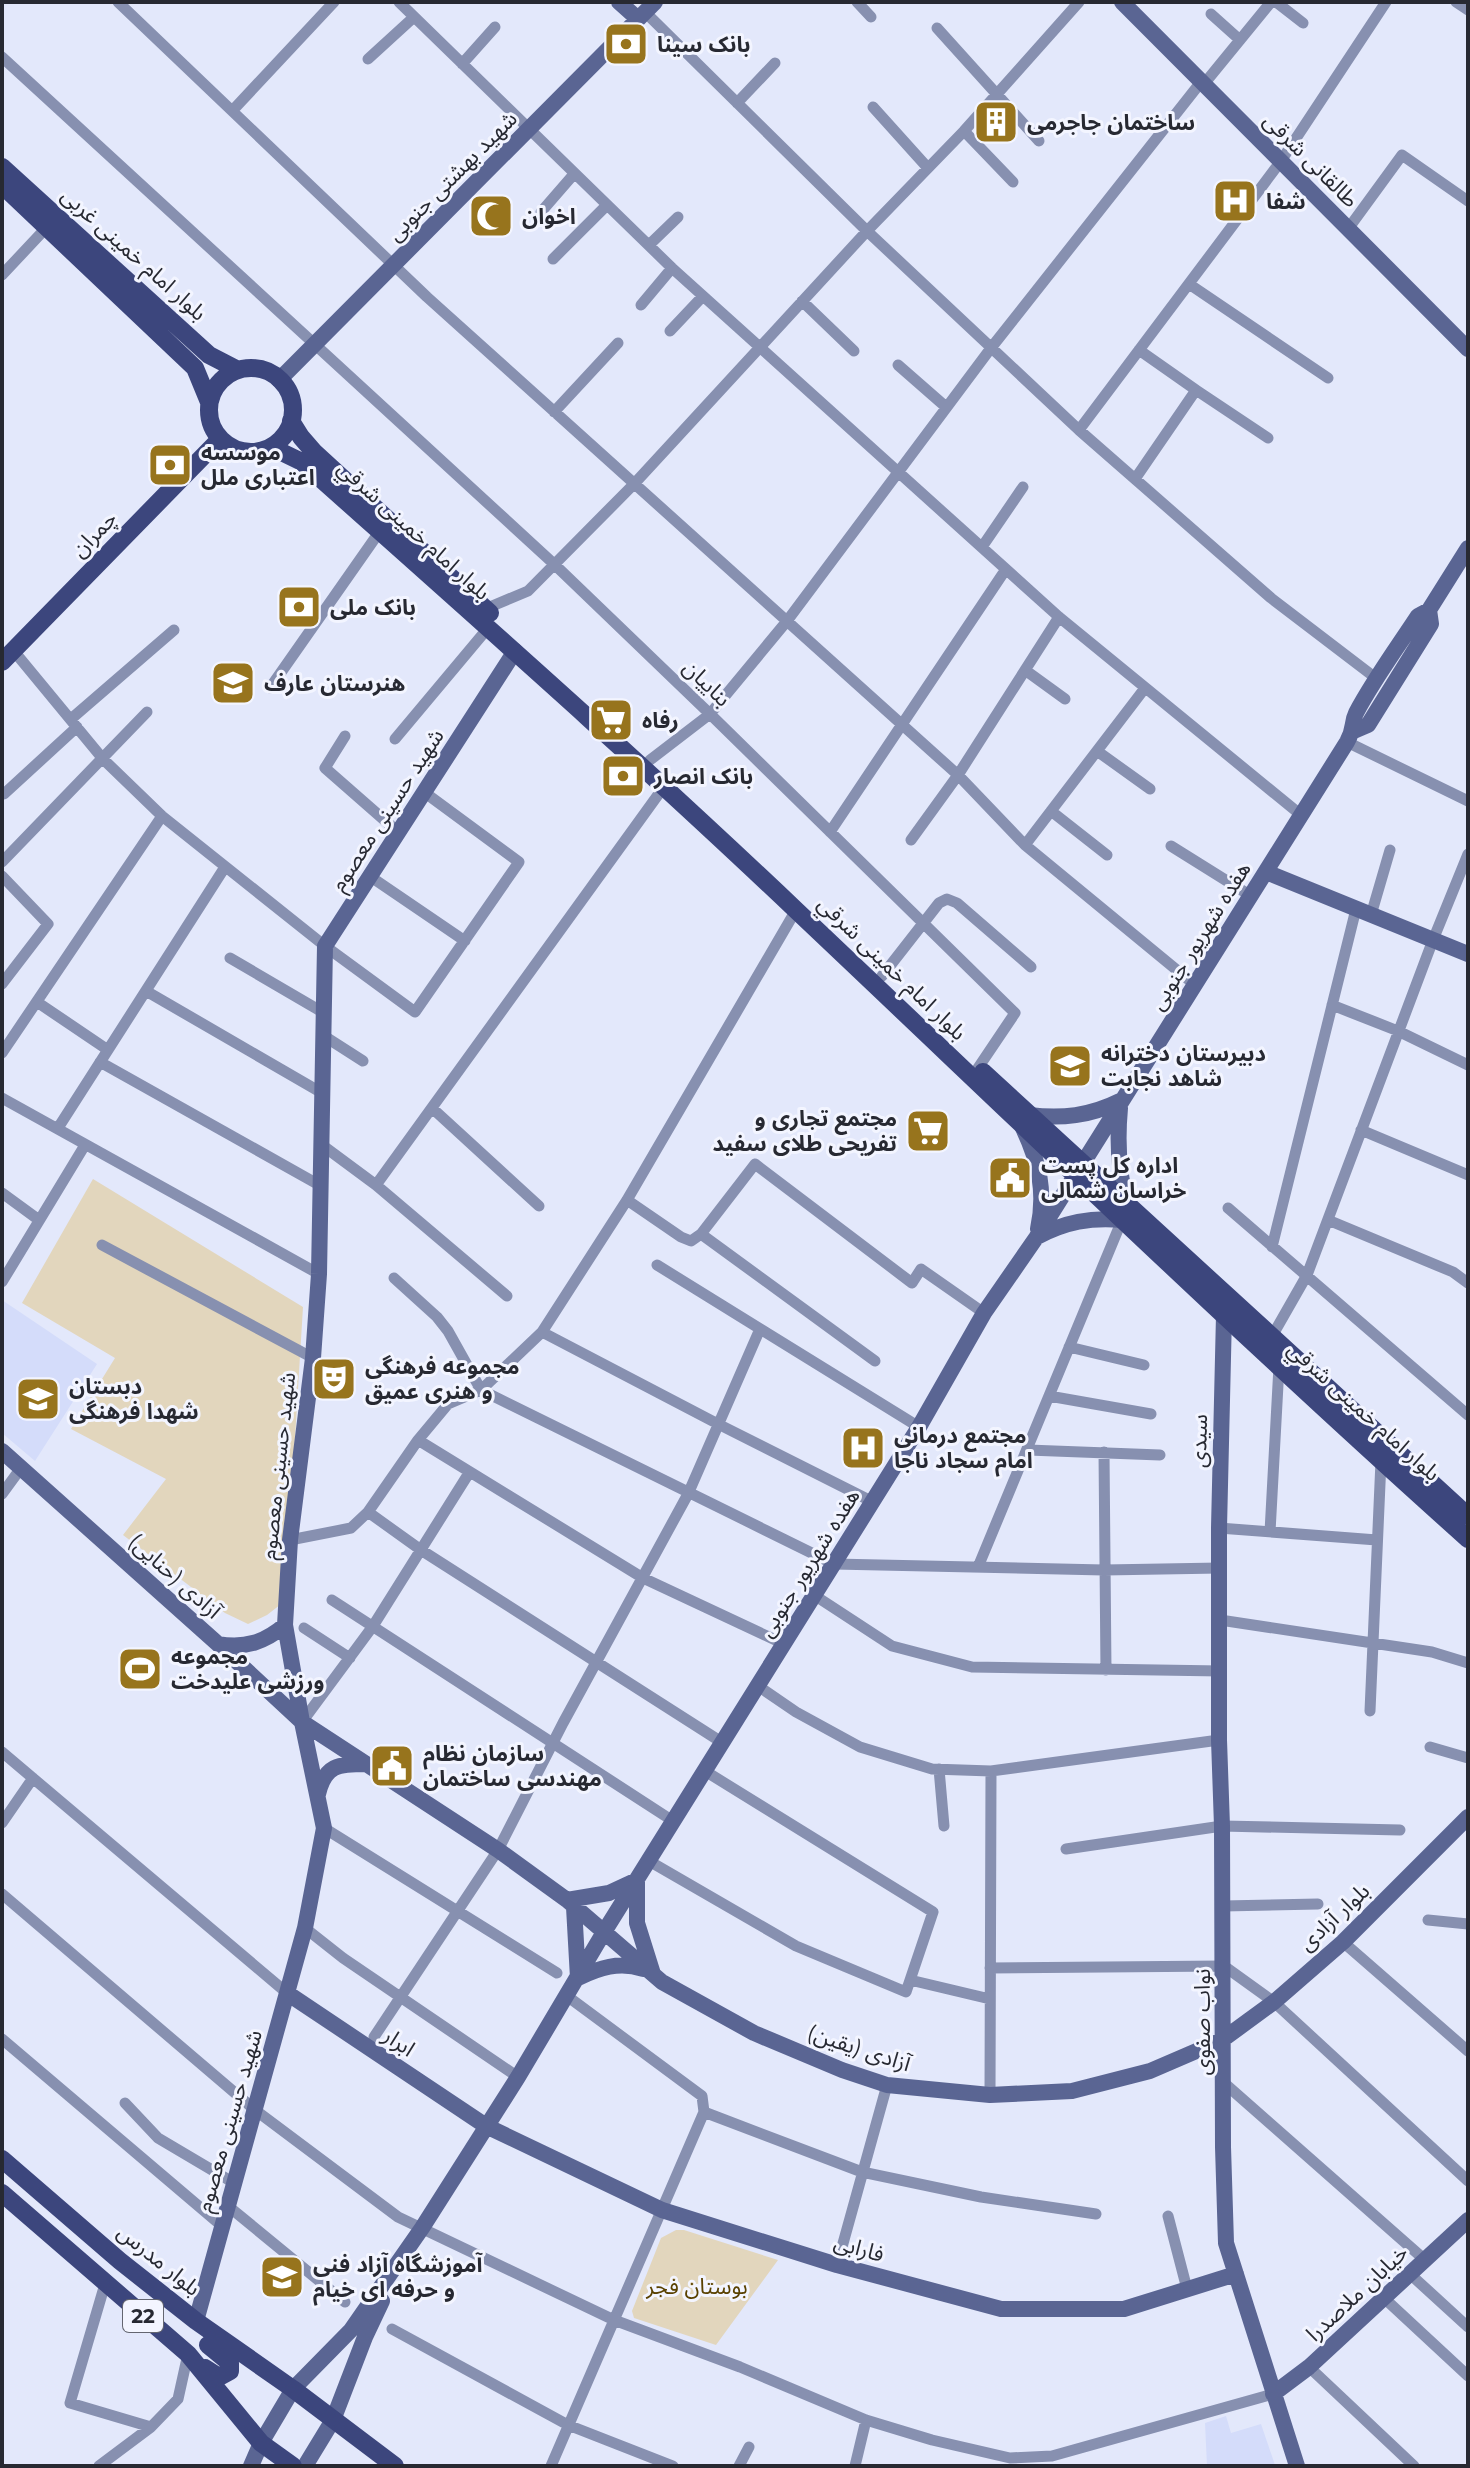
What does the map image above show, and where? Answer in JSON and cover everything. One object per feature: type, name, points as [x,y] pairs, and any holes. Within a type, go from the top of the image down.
[{"type":"main road","points":[[619,2],[643,9]]},
{"type":"main road","name":"طالقانی شرقی","points":[[1122,2],[1468,349]]},
{"type":"main road","name":"شهید بهشتی جنوبی","points":[[279,380],[530,129],[643,9]]},
{"type":"main road","name":"بلوار امام خمینی غربی","points":[[2,167],[209,355],[238,370]]},
{"type":"main road","name":"بلوار امام خمینی غربی","points":[[2,185],[195,368],[209,402]]},
{"type":"main road","points":[[260,369],[279,380],[291,399],[291,421],[287,432],[271,447],[258,452],[231,448],[220,439],[212,428],[209,415],[209,402],[219,382],[238,370],[260,369]]},
{"type":"main road","name":"بلوار امام خمینی شرقي","points":[[291,421],[314,452],[882,976],[978,1068],[1026,1122]]},
{"type":"main road","name":"چمران","points":[[8,656],[220,439]]},
{"type":"main road","name":"بلوار امام خمینی شرقي","points":[[271,447],[302,462],[515,651],[1124,1212],[1229,1313],[1259,1333],[1468,1516]]},
{"type":"main road","name":"هفده شهریور جنوبی","points":[[486,2126],[919,1427],[984,1313],[1036,1238],[1350,736],[1353,717],[1418,616],[1429,610],[1465,558]]},
{"type":"main road","name":"هفده شهریور جنوبی","points":[[1350,736],[1368,725],[1431,624],[1429,610]]},
{"type":"main road","name":"شهید حسینی معصوم","points":[[196,2321],[305,1928],[324,1828],[285,1625],[290,1540],[313,1358],[319,1274],[325,946],[515,651]]},
{"type":"main road","points":[[1266,872],[1468,954]]},
{"type":"main road","points":[[1121,1100],[1118,1154],[1124,1212],[1068,1223],[1036,1238],[1042,1210],[1042,1182],[1026,1122],[1086,1115],[1121,1100]]},
{"type":"main road","name":"سیدی","points":[[1220,1568],[1219,1528],[1229,1313]]},
{"type":"main road","name":"بلوار امام خمینی شرقي","points":[[1259,1333],[1279,1366],[1468,1539]]},
{"type":"main road","name":"آزادی (حنایی)","points":[[2,1451],[302,1722],[498,1850],[604,1932]]},
{"type":"main road","name":"نواب صفوی","points":[[1220,1568],[1219,1740],[1226,2243],[1297,2466]]},
{"type":"main road","points":[[218,1644],[254,1644],[285,1625]]},
{"type":"main road","points":[[317,1796],[327,1772],[339,1765],[366,1764]]},
{"type":"main road","name":"بلوار آزادی","points":[[1222,2040],[1274,2002],[1343,1942],[1468,1817]]},
{"type":"main road","points":[[637,1880],[637,1923],[649,1972],[632,1966],[607,1966],[578,1978],[566,1900],[609,1893],[637,1880]]},
{"type":"main road","name":"آزادی (یقین)","points":[[604,1932],[649,1972],[697,2004],[754,2033],[842,2070],[887,2085],[990,2095],[1072,2091],[1150,2071],[1222,2040]]},
{"type":"main road","name":"ابرار","points":[[287,1993],[486,2126]]},
{"type":"main road","points":[[251,2466],[293,2389],[351,2330],[422,2228],[486,2126]]},
{"type":"main road","name":"فارابی","points":[[486,2126],[662,2210],[837,2265],[1001,2309],[1124,2309],[1236,2274]]},
{"type":"main road","name":"بلوار مدرس","points":[[2,2159],[120,2261],[196,2321],[333,2420]]},
{"type":"main road","name":"22","points":[[2,2193],[192,2358],[261,2443],[293,2466]]},
{"type":"main road","name":"خیابان ملاصدرا","points":[[1273,2394],[1304,2371],[1468,2220]]},
{"type":"main road","points":[[305,2466],[333,2420],[365,2337],[404,2255]]},
{"type":"main road","points":[[120,2261],[160,2307],[230,2363],[230,2371],[219,2377],[192,2358]]},
{"type":"main road","points":[[1265,2369],[1282,2375],[1304,2371]]},
{"type":"main road","points":[[333,2420],[388,2461]]},
{"type":"street","points":[[118,2],[427,297],[958,775],[1025,845],[1195,985]]},
{"type":"street","points":[[233,110],[334,2]]},
{"type":"street","points":[[399,2],[672,268],[1059,617],[1301,815]]},
{"type":"street","points":[[857,2],[871,17]]},
{"type":"street","points":[[485,609],[528,591],[634,484],[760,345],[964,131],[1079,2]]},
{"type":"street","points":[[650,760],[710,714],[787,621],[991,348],[1202,83],[1273,2],[1303,23]]},
{"type":"street","points":[[1079,430],[1281,161],[1386,2]]},
{"type":"street","points":[[1456,2],[1468,10]]},
{"type":"street","points":[[643,9],[867,231],[1079,430],[1271,598],[1377,679]]},
{"type":"street","points":[[1211,14],[1240,40]]},
{"type":"street","points":[[368,59],[414,17]]},
{"type":"street","points":[[462,64],[495,27]]},
{"type":"street","points":[[937,28],[1039,141]]},
{"type":"street","name":"بناییان","points":[[2,57],[554,564],[1015,1013],[978,1068]]},
{"type":"street","points":[[737,103],[775,63]]},
{"type":"street","points":[[873,107],[927,167]]},
{"type":"street","points":[[964,131],[1013,182]]},
{"type":"street","points":[[1348,229],[1402,155],[1468,201]]},
{"type":"street","points":[[541,212],[574,174]]},
{"type":"street","points":[[553,259],[607,205]]},
{"type":"street","points":[[649,245],[678,217]]},
{"type":"street","points":[[2,275],[47,227]]},
{"type":"street","points":[[641,305],[672,268]]},
{"type":"street","points":[[1189,284],[1328,378]]},
{"type":"street","points":[[670,331],[703,296]]},
{"type":"street","points":[[802,301],[854,351]]},
{"type":"street","points":[[554,412],[618,343]]},
{"type":"street","points":[[1139,350],[1268,438]]},
{"type":"street","points":[[898,365],[946,407]]},
{"type":"street","points":[[1135,479],[1196,390]]},
{"type":"street","points":[[982,547],[1023,487]]},
{"type":"street","points":[[270,688],[380,531]]},
{"type":"street","points":[[830,832],[1006,569]]},
{"type":"street","points":[[911,840],[958,775],[1059,617]]},
{"type":"street","points":[[395,739],[488,628]]},
{"type":"street","points":[[4,794],[74,723],[174,630]]},
{"type":"street","points":[[8,656],[74,723],[103,759],[162,816],[325,946],[415,1012],[519,862],[424,792]]},
{"type":"street","points":[[1025,670],[1065,699]]},
{"type":"street","points":[[1025,845],[1145,688]]},
{"type":"street","points":[[2,862],[147,712]]},
{"type":"street","points":[[345,736],[325,768],[398,832]]},
{"type":"street","points":[[1350,736],[1468,801]]},
{"type":"street","points":[[1097,751],[1150,789]]},
{"type":"street","points":[[376,1185],[663,788]]},
{"type":"street","points":[[1051,811],[1107,855]]},
{"type":"street","points":[[2,1053],[162,816]]},
{"type":"street","points":[[1171,846],[1251,896]]},
{"type":"street","points":[[1272,1247],[1332,1005],[1363,912],[1390,850]]},
{"type":"street","points":[[1259,1333],[1307,1275],[1468,854]]},
{"type":"street","points":[[58,1128],[225,867]]},
{"type":"street","points":[[2,876],[48,924],[2,984]]},
{"type":"street","points":[[371,877],[465,941]]},
{"type":"street","points":[[882,976],[939,903],[947,899],[957,903],[1031,967]]},
{"type":"street","points":[[290,1540],[351,1528],[368,1512],[418,1440],[448,1404],[481,1390],[542,1332],[627,1200],[796,910]]},
{"type":"street","points":[[230,958],[324,1013]]},
{"type":"street","points":[[146,991],[322,1093]]},
{"type":"street","points":[[37,1002],[108,1050]]},
{"type":"street","points":[[1332,1005],[1398,1031],[1468,1065]]},
{"type":"street","points":[[324,1036],[363,1061]]},
{"type":"street","points":[[100,1062],[321,1186]]},
{"type":"street","points":[[2,1098],[319,1274]]},
{"type":"street","points":[[432,1108],[539,1206]]},
{"type":"street","points":[[1361,1130],[1468,1175]]},
{"type":"street","points":[[2,1282],[85,1145]]},
{"type":"street","points":[[322,1145],[376,1185],[507,1296]]},
{"type":"street","points":[[627,1200],[691,1241],[701,1234],[755,1164],[912,1283],[921,1269],[984,1313]]},
{"type":"street","points":[[2,1193],[39,1220]]},
{"type":"street","points":[[1228,1208],[1468,1415]]},
{"type":"street","points":[[978,1567],[1124,1212]]},
{"type":"street","points":[[1328,1220],[1453,1272],[1468,1283]]},
{"type":"street","points":[[701,1234],[875,1361]]},
{"type":"street","points":[[102,1245],[313,1358]]},
{"type":"street","points":[[657,1265],[919,1427]]},
{"type":"street","points":[[394,1278],[442,1324],[460,1349],[481,1390],[834,1564],[1104,1570],[1220,1568]]},
{"type":"street","points":[[374,2037],[498,1850],[688,1494],[760,1329]]},
{"type":"street","points":[[542,1332],[873,1502]]},
{"type":"street","points":[[1069,1347],[1144,1365]]},
{"type":"street","points":[[1270,1532],[1279,1366]]},
{"type":"street","points":[[1049,1396],[1151,1414]]},
{"type":"street","points":[[418,1440],[643,1578],[784,1644]]},
{"type":"street","points":[[1028,1450],[1160,1455]]},
{"type":"street","points":[[1104,1452],[1106,1670]]},
{"type":"street","points":[[1370,1711],[1381,1461]]},
{"type":"street","points":[[2,1494],[21,1468]]},
{"type":"street","points":[[302,1722],[373,1626],[469,1473]]},
{"type":"street","points":[[368,1512],[421,1550],[723,1743]]},
{"type":"street","points":[[1219,1528],[1377,1540]]},
{"type":"street","points":[[814,1595],[892,1646],[972,1667],[1221,1671]]},
{"type":"street","points":[[332,1600],[673,1821]]},
{"type":"street","points":[[1220,1620],[1432,1652],[1468,1663]]},
{"type":"street","points":[[304,1628],[350,1658]]},
{"type":"street","points":[[758,1686],[796,1712],[860,1747],[939,1769],[991,1771],[1219,1740]]},
{"type":"street","points":[[1430,1747],[1468,1758]]},
{"type":"street","points":[[2,1752],[287,1993]]},
{"type":"street","points":[[939,1769],[944,1826]]},
{"type":"street","points":[[649,1861],[796,1946],[906,1992],[933,1912],[705,1771]]},
{"type":"street","points":[[990,2095],[991,1771]]},
{"type":"street","points":[[2,1823],[33,1778]]},
{"type":"street","points":[[1066,1849],[1222,1826],[1400,1830]]},
{"type":"street","points":[[324,1828],[557,1973]]},
{"type":"street","points":[[1450,1835],[1468,1837]]},
{"type":"street","points":[[2,1894],[255,2110],[398,2217],[614,2320],[740,2367],[866,2420],[1009,2462],[1052,2456],[1273,2394]]},
{"type":"street","points":[[1223,1906],[1318,1904]]},
{"type":"street","points":[[1428,1920],[1468,1924]]},
{"type":"street","points":[[305,1928],[343,1958],[518,2077]]},
{"type":"street","points":[[1343,1942],[1468,2051]]},
{"type":"street","points":[[990,1968],[1224,1966],[1274,2002],[1468,2181]]},
{"type":"street","points":[[910,1980],[990,1999]]},
{"type":"street","points":[[551,2466],[704,2112],[702,2096],[567,1996]]},
{"type":"street","points":[[2,2039],[222,2226]]},
{"type":"street","points":[[1223,2082],[1425,2260]]},
{"type":"street","points":[[837,2265],[887,2085]]},
{"type":"street","points":[[125,2103],[158,2138],[234,2183]]},
{"type":"street","points":[[704,2112],[862,2172],[981,2197],[1096,2214]]},
{"type":"street","points":[[228,2206],[345,2302]]},
{"type":"street","points":[[1168,2216],[1187,2289]]},
{"type":"street","points":[[1410,2274],[1468,2327]]},
{"type":"street","points":[[105,2284],[70,2403],[151,2427]]},
{"type":"street","points":[[1384,2298],[1468,2376]]},
{"type":"street","points":[[392,2329],[568,2425],[673,2466]]},
{"type":"street","points":[[99,2466],[151,2427],[178,2399],[192,2358]]},
{"type":"street","points":[[1304,2371],[1414,2466]]},
{"type":"street","points":[[855,2466],[866,2420]]},
{"type":"street","points":[[739,2466],[749,2447]]},
{"type":"street","points":[[388,2461],[406,2466]]},
{"type":"shaded area","name":"دبستان شهدا فرهنگی","points":[[2,1300],[97,1364],[35,1461],[2,1433]]},
{"type":"shaded area","points":[[1226,2416],[1231,2433],[1261,2424],[1275,2465],[1207,2466],[1205,2423]]},
{"type":"green space","points":[[93,1179],[303,1307],[285,1601],[248,1624],[225,1613],[123,1535],[166,1479],[71,1429],[115,1358],[22,1303]]},
{"type":"green space","name":"بوستان فجر","points":[[676,2230],[778,2260],[716,2345],[634,2318],[632,2311],[661,2238]]},
{"type":"place","name":"بانک سینا","points":[[626,44]]},
{"type":"place","name":"ساختمان جاجرمی","points":[[996,122]]},
{"type":"place","name":"شفا","points":[[1235,201]]},
{"type":"place","name":"اخوان","points":[[491,216]]},
{"type":"place","name":"موسسه اعتباری ملل","points":[[170,465]]},
{"type":"place","name":"بانک ملی","points":[[299,607]]},
{"type":"place","name":"هنرستان عارف","points":[[233,683]]},
{"type":"place","name":"رفاه","points":[[611,720]]},
{"type":"place","name":"بانک انصار","points":[[623,776]]},
{"type":"place","name":"دبیرستان دخترانه شاهد نجابت","points":[[1070,1066]]},
{"type":"place","name":"مجتمع تجاری و تفریحی طلای سفید","points":[[928,1131]]},
{"type":"place","name":"اداره کل پست خراسان شمالی","points":[[1010,1178]]},
{"type":"place","name":"مجموعه فرهنگی و هنری عمیق","points":[[334,1379]]},
{"type":"place","name":"دبستان شهدا فرهنگی","points":[[38,1399]]},
{"type":"place","name":"مجتمع درمانی امام سجاد ناجا","points":[[863,1448]]},
{"type":"place","name":"مجموعه ورزشی علیدخت","points":[[140,1669]]},
{"type":"place","name":"سازمان نظام مهندسی ساختمان","points":[[392,1766]]},
{"type":"place","name":"آموزشگاه آزاد فنی و حرفه ای خیام","points":[[282,2277]]}]
